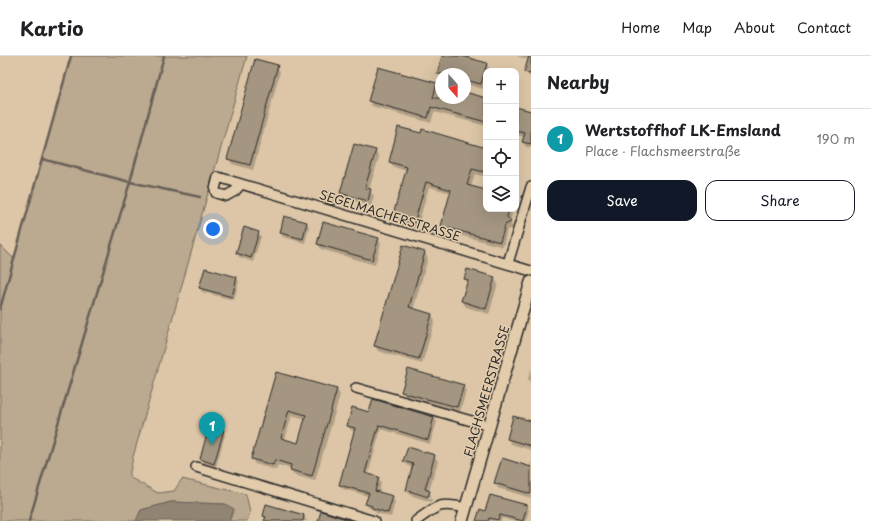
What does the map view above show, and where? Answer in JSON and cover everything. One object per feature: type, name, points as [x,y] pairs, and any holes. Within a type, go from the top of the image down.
[{"type":"street","name":"SEGELMACHERSTRASSE","points":[[241,184],[531,271]]},
{"type":"street","points":[[508,264],[531,187]]},
{"type":"street","name":"FLACHSMEERSTRASSE","points":[[462,521],[531,282]]},
{"type":"street","points":[[356,388],[489,426]]},
{"type":"street","points":[[196,467],[374,521]]},
{"type":"street","points":[[416,521],[440,505],[447,504],[466,508]]},
{"type":"shaded area","points":[[71,56],[247,56],[133,457],[129,477],[158,493],[174,491],[182,479],[246,494],[250,512],[247,521],[229,521],[234,510],[225,504],[171,502],[141,510],[136,521],[0,521],[0,245],[14,259]]},
{"type":"shaded area","points":[[171,502],[225,504],[234,509],[229,521],[136,521],[141,510]]},
{"type":"building","points":[[442,56],[462,56],[487,63],[486,68],[483,68],[481,84],[471,82],[471,68],[439,68]]},
{"type":"building","points":[[529,56],[531,56],[531,74],[524,72]]},
{"type":"building","points":[[255,59],[278,65],[250,165],[227,159]]},
{"type":"building","points":[[378,67],[435,82],[433,98],[435,98],[435,104],[471,104],[471,94],[483,97],[483,121],[431,107],[428,118],[368,101]]},
{"type":"building","points":[[519,108],[531,111],[531,144],[522,142],[525,133],[519,132]]},
{"type":"building","points":[[398,127],[421,133],[422,129],[483,147],[483,172],[472,169],[467,185],[483,189],[483,212],[508,212],[507,217],[511,222],[505,225],[500,242],[441,226],[451,190],[426,182],[414,224],[392,218],[407,167],[389,162]]},
{"type":"building","points":[[354,144],[376,150],[365,188],[371,189],[368,201],[340,193]]},
{"type":"building","points":[[329,192],[337,194],[334,205],[326,203]]},
{"type":"building","points":[[284,216],[307,222],[303,239],[280,233]]},
{"type":"building","points":[[323,222],[379,238],[372,260],[317,244]]},
{"type":"building","points":[[244,227],[259,232],[251,258],[236,253]]},
{"type":"building","points":[[403,245],[425,252],[409,307],[432,314],[419,359],[374,346]]},
{"type":"building","points":[[205,268],[237,277],[232,297],[199,288]]},
{"type":"building","points":[[467,269],[495,277],[486,309],[461,301],[468,280],[464,279]]},
{"type":"building","points":[[408,369],[464,385],[457,407],[401,392]]},
{"type":"building","points":[[276,372],[337,389],[312,476],[290,470],[291,465],[275,460],[273,465],[251,459]],"holes":[[[289,410],[306,415],[298,443],[281,438]]]},
{"type":"building","points":[[373,399],[434,417],[428,440],[379,425],[365,473],[379,477],[375,491],[393,496],[388,513],[365,504],[369,493],[339,485],[355,428],[347,426],[352,407],[369,412]]},
{"type":"building","points":[[513,416],[531,421],[531,446],[507,439]]},
{"type":"building","points":[[209,426],[224,430],[214,464],[200,459]]},
{"type":"building","points":[[408,447],[435,455],[425,489],[430,491],[428,497],[406,490],[413,464],[403,461]]},
{"type":"building","points":[[502,458],[531,467],[531,494],[494,483]]},
{"type":"building","points":[[490,495],[527,505],[523,521],[500,515],[498,520],[489,518],[488,521],[476,521],[480,509],[485,511]]},
{"type":"building","points":[[266,504],[304,515],[303,521],[264,521],[266,517],[263,516]]},
{"type":"building","points":[[321,511],[352,521],[318,521]]},
{"type":"waterway","points":[[71,56],[42,159],[130,182],[200,197]]},
{"type":"waterway","points":[[29,521],[130,182],[164,56]]},
{"type":"waterway","points":[[0,309],[42,159]]},
{"type":"place","name":"Wertstoffhof LK-Emsland","points":[[212,445]]}]
